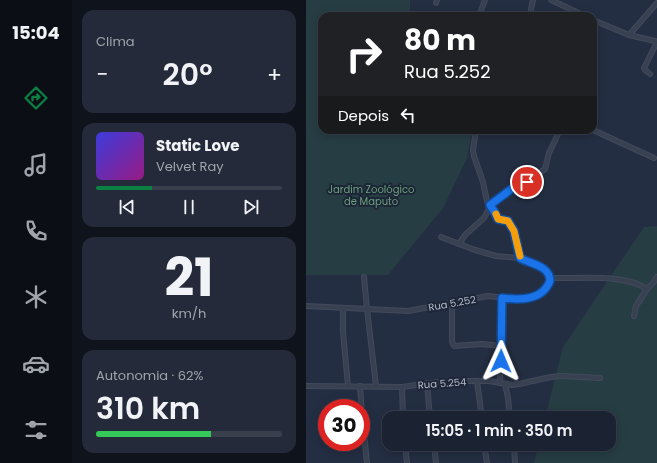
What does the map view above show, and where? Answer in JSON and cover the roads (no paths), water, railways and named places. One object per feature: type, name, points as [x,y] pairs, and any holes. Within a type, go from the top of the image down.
[{"type":"street","points":[[480,12],[485,0]]},
{"type":"street","points":[[531,12],[533,0]]},
{"type":"street","points":[[551,0],[574,12]]},
{"type":"street","points":[[629,35],[657,3]]},
{"type":"street","points":[[597,22],[629,35],[654,41],[656,44],[644,68],[650,74]]},
{"type":"street","points":[[597,132],[654,158]]},
{"type":"street","points":[[476,134],[474,156],[483,182],[487,202],[498,219],[508,221],[513,228],[520,258]]},
{"type":"street","points":[[459,244],[465,235],[484,218],[490,205],[514,187],[527,182],[545,169],[549,153],[558,134]]},
{"type":"street","points":[[441,237],[496,256],[520,258],[530,264],[542,267],[550,278],[618,279],[633,282],[647,289]]},
{"type":"street","points":[[364,277],[376,386]]},
{"type":"street","points":[[634,316],[636,306],[657,277]]},
{"type":"street","name":"Rua 5.252","points":[[306,306],[408,311],[488,296],[520,299],[535,297],[549,284],[550,278]]},
{"type":"street","points":[[500,383],[502,298]]},
{"type":"street","points":[[452,303],[452,342],[454,346],[482,344],[502,346]]},
{"type":"street","points":[[343,308],[343,332],[348,386]]},
{"type":"street","name":"Rua 5.254","points":[[306,386],[402,386],[448,381],[519,384],[562,376],[600,378]]},
{"type":"street","points":[[476,381],[481,411]]},
{"type":"street","points":[[427,384],[429,411]]},
{"type":"street","points":[[505,384],[509,411]]},
{"type":"street","points":[[360,386],[367,463]]},
{"type":"street","points":[[402,386],[403,411]]},
{"type":"street","points":[[406,451],[408,463]]},
{"type":"street","points":[[435,451],[436,463]]},
{"type":"street","points":[[485,451],[487,463]]},
{"type":"street","points":[[514,451],[515,463]]},
{"type":"park label","name":"Jardim Zoológico de Maputo","points":[[371,194]]}]
